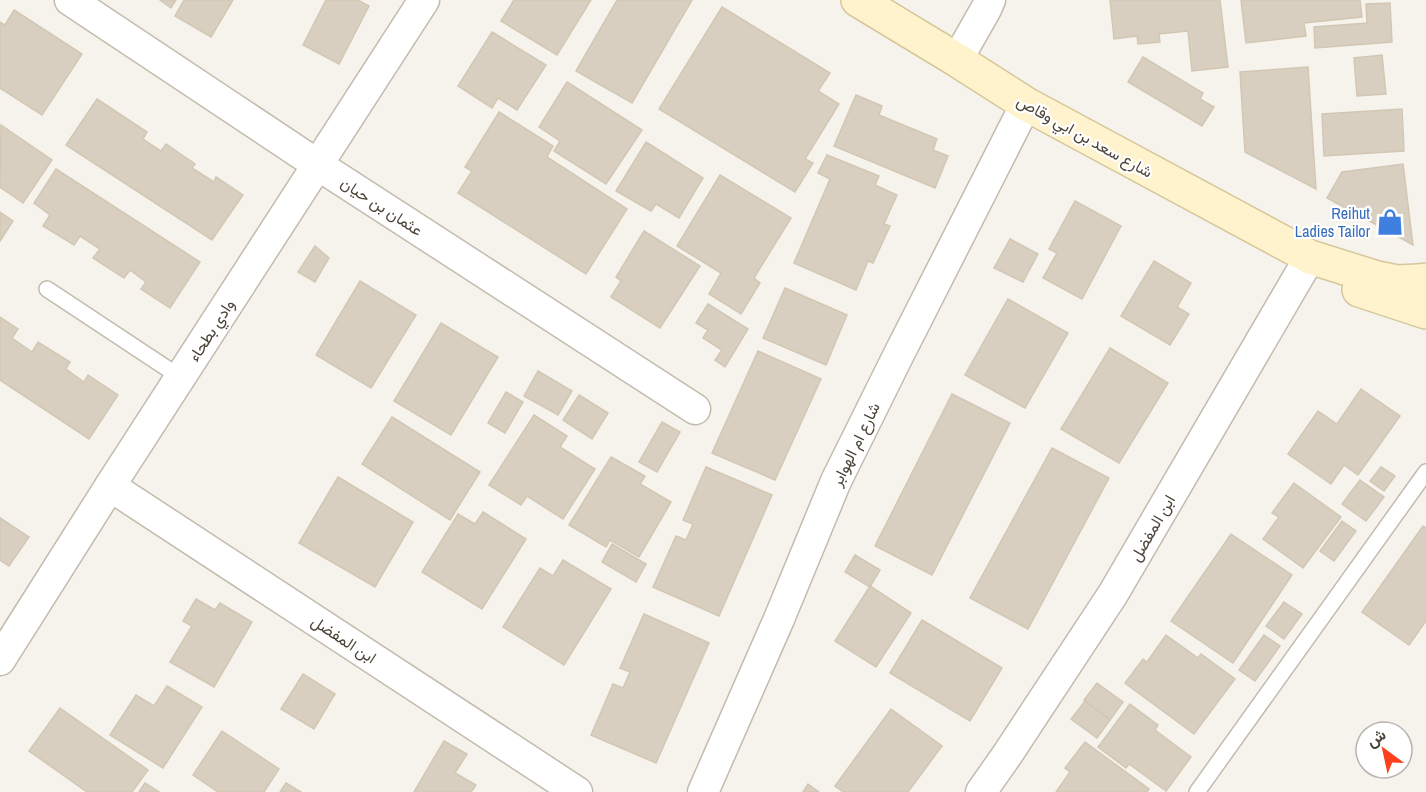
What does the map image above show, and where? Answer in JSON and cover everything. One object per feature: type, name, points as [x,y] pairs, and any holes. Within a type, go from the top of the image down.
[{"type":"street","name":"عثمان بن حيان","points":[[70,0],[318,165],[695,409]]},
{"type":"street","name":"وادي بطحاء","points":[[0,660],[424,0]]},
{"type":"street","name":"شارع سعد بن ابي وقاص","points":[[858,0],[1026,104],[1315,259],[1397,282],[1426,279]]},
{"type":"street","points":[[957,60],[990,0]]},
{"type":"street","name":"شارع ام الهوابر","points":[[703,792],[779,619],[836,481],[1026,104]]},
{"type":"street","name":"شارع سعد بن ابي وقاص","points":[[1315,259],[1345,283],[1426,312]]},
{"type":"street","name":"ابن المفضل","points":[[981,792],[1113,594],[1315,259]]},
{"type":"street","name":"ابن المفضل","points":[[110,486],[577,792]]},
{"type":"lane","points":[[47,289],[180,377]]},
{"type":"lane","points":[[1197,792],[1426,472]]},
{"type":"building","points":[[160,0],[176,0],[171,8]]},
{"type":"building","points":[[184,0],[233,0],[211,37],[175,16]]},
{"type":"building","points":[[326,0],[358,0],[369,6],[339,64],[303,45]]},
{"type":"building","points":[[514,0],[591,0],[557,55],[501,21]]},
{"type":"building","points":[[617,0],[692,0],[632,103],[576,71]]},
{"type":"building","points":[[1110,0],[1220,0],[1228,67],[1192,71],[1188,31],[1159,34],[1160,42],[1138,44],[1137,36],[1114,39]]},
{"type":"building","points":[[1241,0],[1360,0],[1362,17],[1304,23],[1306,36],[1246,43]]},
{"type":"building","points":[[1390,3],[1392,42],[1315,48],[1314,27],[1367,23],[1366,4]]},
{"type":"building","points":[[722,7],[830,73],[818,91],[839,104],[805,159],[813,163],[795,192],[659,109]]},
{"type":"building","points":[[14,10],[82,54],[42,115],[0,88],[0,22],[5,25]]},
{"type":"building","points":[[492,32],[546,65],[517,110],[498,98],[492,108],[458,86]]},
{"type":"building","points":[[1382,55],[1386,94],[1357,96],[1354,58]]},
{"type":"building","points":[[1143,57],[1203,93],[1200,99],[1214,107],[1202,126],[1128,82]]},
{"type":"building","points":[[1308,67],[1316,189],[1245,152],[1240,72]]},
{"type":"building","points":[[567,82],[642,130],[606,184],[554,151],[560,141],[539,127]]},
{"type":"building","points":[[856,95],[882,106],[879,115],[937,139],[933,150],[948,156],[935,188],[834,146]]},
{"type":"building","points":[[97,99],[147,132],[143,139],[161,151],[166,144],[195,164],[192,168],[214,182],[216,177],[243,195],[212,240],[66,145]]},
{"type":"building","points":[[1402,109],[1404,151],[1324,156],[1322,114]]},
{"type":"building","points":[[499,112],[553,146],[547,157],[627,209],[586,274],[458,193],[472,171],[465,167]]},
{"type":"building","points":[[1,125],[52,160],[23,203],[0,187]]},
{"type":"building","points":[[646,142],[703,178],[679,218],[656,204],[651,211],[616,191]]},
{"type":"building","points":[[827,155],[879,176],[875,185],[897,195],[884,224],[890,226],[873,263],[868,261],[856,290],[794,263],[830,179],[818,173]]},
{"type":"building","name":"Reihut Ladies Tailor","points":[[1403,164],[1413,245],[1327,198],[1342,172]]},
{"type":"building","points":[[56,169],[200,262],[170,308],[141,289],[146,282],[130,270],[124,278],[93,258],[100,249],[80,236],[74,245],[43,226],[50,215],[34,203]]},
{"type":"building","points":[[720,175],[791,218],[754,278],[760,283],[741,314],[709,294],[721,273],[677,246]]},
{"type":"building","points":[[1075,201],[1121,226],[1082,299],[1043,278],[1057,253],[1049,249]]},
{"type":"building","points":[[0,212],[13,221],[0,241]]},
{"type":"building","points":[[644,231],[700,266],[660,328],[611,297],[621,281],[616,277]]},
{"type":"building","points":[[1010,239],[1038,254],[1023,282],[994,268]]},
{"type":"building","points":[[315,246],[329,258],[315,282],[298,272]]},
{"type":"building","points":[[1154,261],[1191,283],[1177,307],[1189,314],[1170,345],[1121,316]]},
{"type":"building","points":[[360,281],[416,315],[371,388],[316,355]]},
{"type":"building","points":[[785,288],[847,315],[826,365],[763,338]]},
{"type":"building","points":[[1008,299],[1068,333],[1025,408],[965,375]]},
{"type":"building","points":[[708,304],[748,329],[725,367],[715,360],[722,350],[703,338],[708,330],[696,323]]},
{"type":"building","points":[[0,317],[18,329],[12,338],[32,352],[38,342],[70,362],[66,369],[84,382],[88,375],[118,395],[89,439],[0,380]]},
{"type":"building","points":[[441,323],[498,357],[451,435],[394,401]]},
{"type":"building","points":[[1110,348],[1168,383],[1119,463],[1061,429]]},
{"type":"building","points":[[758,351],[821,379],[775,480],[712,453]]},
{"type":"building","points":[[538,371],[572,391],[558,415],[524,396]]},
{"type":"building","points":[[1361,389],[1400,416],[1358,475],[1344,465],[1331,484],[1288,454],[1318,411],[1337,424]]},
{"type":"building","points":[[506,392],[523,402],[505,433],[488,423]]},
{"type":"building","points":[[952,394],[1010,423],[932,575],[875,546]]},
{"type":"building","points":[[579,395],[608,413],[592,439],[563,420]]},
{"type":"building","points":[[534,415],[567,436],[560,447],[595,469],[563,519],[527,496],[521,505],[489,485]]},
{"type":"building","points":[[392,417],[480,472],[450,520],[362,464]]},
{"type":"building","points":[[662,422],[680,432],[657,472],[639,462]]},
{"type":"building","points":[[1052,448],[1109,478],[1028,629],[970,598]]},
{"type":"building","points":[[611,457],[645,476],[640,484],[671,502],[639,557],[610,540],[606,547],[569,525]]},
{"type":"building","points":[[706,467],[772,495],[719,616],[653,587],[676,536],[686,540],[693,524],[683,520]]},
{"type":"building","points":[[1381,467],[1395,476],[1384,491],[1370,481]]},
{"type":"building","points":[[338,477],[413,522],[375,587],[299,543]]},
{"type":"building","points":[[1360,480],[1384,497],[1366,521],[1342,504]]},
{"type":"building","points":[[1294,483],[1341,517],[1303,568],[1263,539],[1279,517],[1272,513]]},
{"type":"building","points":[[483,512],[526,539],[482,609],[422,572],[458,514],[475,524]]},
{"type":"building","points":[[0,518],[29,537],[9,566],[0,560]]},
{"type":"building","points":[[1342,521],[1356,531],[1334,561],[1320,551]]},
{"type":"building","points":[[1423,526],[1426,528],[1426,621],[1409,645],[1362,612]]},
{"type":"building","points":[[1231,534],[1292,575],[1233,663],[1171,621]]},
{"type":"building","points":[[612,544],[646,564],[636,582],[602,562]]},
{"type":"building","points":[[855,555],[880,570],[870,587],[845,572]]},
{"type":"building","points":[[563,560],[611,589],[564,665],[503,627],[540,568],[553,576]]},
{"type":"building","points":[[870,586],[911,613],[876,667],[835,641]]},
{"type":"building","points":[[196,599],[215,610],[220,603],[252,622],[214,687],[170,662],[192,626],[183,621]]},
{"type":"building","points":[[1284,602],[1302,614],[1284,639],[1266,626]]},
{"type":"building","points":[[644,614],[709,643],[656,763],[591,735],[613,684],[623,688],[630,672],[620,668]]},
{"type":"building","points":[[922,620],[1002,668],[970,721],[890,673]]},
{"type":"building","points":[[1166,635],[1198,658],[1201,654],[1235,679],[1194,734],[1125,683],[1143,659],[1147,662]]},
{"type":"building","points":[[1264,635],[1280,646],[1255,681],[1239,670]]},
{"type":"building","points":[[303,674],[335,694],[314,729],[281,709]]},
{"type":"building","points":[[1097,683],[1123,702],[1110,720],[1084,700]]},
{"type":"building","points":[[167,686],[202,707],[163,768],[110,735],[136,695],[154,706]]},
{"type":"building","points":[[1085,701],[1110,720],[1097,738],[1071,719]]},
{"type":"building","points":[[1130,704],[1158,725],[1155,730],[1191,757],[1166,791],[1129,764],[1126,768],[1098,747]]},
{"type":"building","points":[[60,708],[148,770],[132,792],[87,792],[29,751]]},
{"type":"building","points":[[891,709],[942,746],[908,792],[843,792],[835,786]]},
{"type":"building","points":[[222,731],[279,769],[264,792],[218,792],[193,775]]},
{"type":"building","points":[[444,741],[467,754],[455,773],[476,785],[471,792],[414,792]]},
{"type":"building","points":[[1085,742],[1149,789],[1147,792],[1056,792],[1070,772],[1065,768]]},
{"type":"building","points":[[145,783],[159,792],[139,792]]},
{"type":"building","points":[[286,783],[301,792],[280,792]]},
{"type":"building","points":[[808,784],[819,792],[803,792]]},
{"type":"place","name":"Reihut Ladies Tailor","points":[[1390,222]]}]
